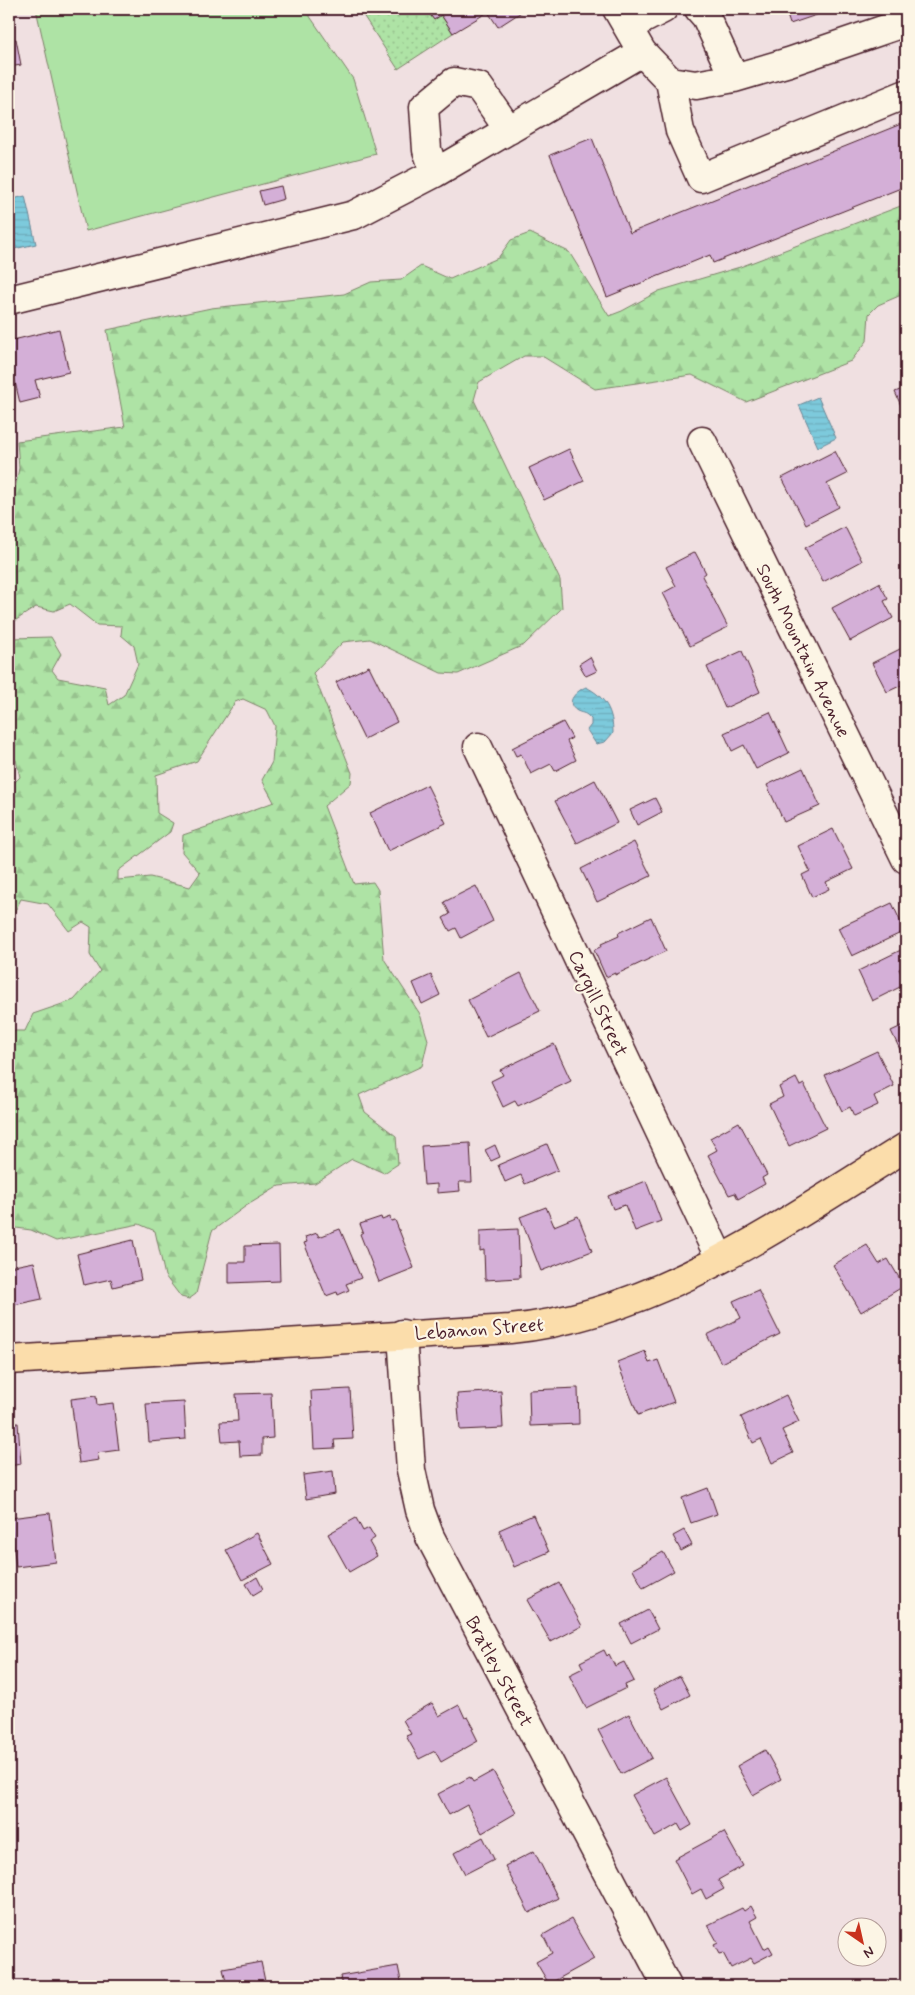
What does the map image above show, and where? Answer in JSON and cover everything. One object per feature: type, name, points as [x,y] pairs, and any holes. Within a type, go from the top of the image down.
[{"type":"main road","name":"Lebanon Street","points":[[9,1360],[525,1327],[575,1318],[649,1292],[720,1259],[777,1227],[906,1147]]},
{"type":"street","points":[[663,9],[622,18],[642,52],[670,80],[696,85],[734,78],[789,62],[906,22]]},
{"type":"street","points":[[699,9],[706,17],[734,78]]},
{"type":"street","points":[[9,300],[354,215],[435,173],[642,52]]},
{"type":"street","points":[[670,80],[680,132],[702,178],[906,94]]},
{"type":"street","points":[[435,173],[427,150],[424,107],[454,82],[480,87],[509,130]]},
{"type":"street","name":"South Mountain Avenue","points":[[702,440],[906,859]]},
{"type":"street","name":"Cargill Street","points":[[478,747],[720,1259]]},
{"type":"street","name":"Bratley Street","points":[[402,1334],[411,1470],[420,1510],[430,1537],[667,1986]]},
{"type":"green space","points":[[36,9],[302,9],[309,15],[353,79],[376,154],[86,231]]},
{"type":"green space","points":[[359,9],[426,9],[434,20],[441,15],[453,33],[398,69]]},
{"type":"green space","points":[[906,204],[906,293],[878,305],[869,314],[867,341],[851,361],[746,402],[692,375],[595,389],[542,356],[524,356],[479,382],[474,400],[560,580],[562,608],[524,645],[458,674],[441,673],[370,639],[343,642],[313,673],[352,773],[351,783],[324,806],[354,884],[373,882],[378,890],[384,959],[420,1014],[428,1040],[422,1066],[359,1095],[365,1112],[396,1136],[398,1164],[384,1173],[352,1159],[315,1183],[279,1186],[246,1206],[212,1231],[196,1294],[189,1299],[181,1297],[165,1276],[155,1231],[139,1224],[56,1241],[31,1230],[9,1227],[9,1031],[25,1031],[33,1014],[74,1000],[100,971],[90,955],[91,927],[83,922],[69,931],[48,904],[21,899],[9,923],[9,784],[13,784],[20,777],[16,760],[9,755],[9,499],[14,495],[19,468],[17,441],[125,427],[107,330],[211,308],[344,294],[371,282],[401,280],[421,266],[450,279],[498,258],[511,240],[530,233],[569,252],[609,316],[659,291],[740,267]],"holes":[[[70,604],[97,625],[122,626],[121,635],[134,646],[138,664],[124,695],[109,705],[105,687],[58,678],[52,670],[61,654],[51,637],[13,638],[13,622],[36,607],[54,611]],[[243,699],[267,710],[275,726],[272,762],[262,780],[274,802],[183,835],[182,852],[200,873],[190,887],[150,877],[118,880],[118,871],[170,832],[173,823],[157,813],[156,775],[197,761],[235,702]]]},
{"type":"water","points":[[25,196],[36,244],[14,249],[9,224],[9,200]]},
{"type":"water","points":[[818,397],[836,438],[818,447],[799,405]]},
{"type":"water","points":[[586,687],[599,695],[610,712],[613,733],[605,742],[596,744],[587,730],[591,725],[591,719],[586,714],[573,708],[571,704],[573,697]]},
{"type":"building","points":[[426,9],[526,9],[498,27],[488,12],[453,33],[441,15],[434,20]]},
{"type":"building","points":[[785,9],[834,9],[790,24]]},
{"type":"building","points":[[16,39],[21,65],[9,67],[9,41]]},
{"type":"building","points":[[906,122],[906,186],[713,263],[710,255],[607,297],[550,155],[592,138],[630,233]]},
{"type":"building","points":[[281,186],[284,199],[263,205],[259,191]]},
{"type":"building","points":[[59,329],[69,372],[35,380],[40,398],[20,403],[9,357],[9,341]]},
{"type":"building","points":[[905,388],[906,406],[902,408],[895,392]]},
{"type":"building","points":[[569,449],[584,481],[544,500],[529,468]]},
{"type":"building","points":[[835,451],[847,474],[827,484],[839,507],[806,524],[782,478]]},
{"type":"building","points":[[845,527],[862,561],[823,582],[805,548]]},
{"type":"building","points":[[695,552],[706,573],[702,576],[728,627],[690,646],[663,593],[676,586],[666,567]]},
{"type":"building","points":[[879,583],[888,599],[884,601],[893,618],[850,641],[832,608]]},
{"type":"building","points":[[906,646],[906,683],[887,692],[872,663]]},
{"type":"building","points":[[742,651],[760,692],[725,708],[707,667]]},
{"type":"building","points":[[590,657],[597,671],[586,676],[579,664]]},
{"type":"building","points":[[369,666],[397,722],[364,739],[336,682]]},
{"type":"building","points":[[770,712],[789,753],[756,769],[744,745],[732,751],[724,733]]},
{"type":"building","points":[[563,722],[572,738],[567,741],[576,760],[555,771],[551,764],[531,774],[521,754],[516,756],[512,748]]},
{"type":"building","points":[[803,768],[820,806],[784,822],[767,785]]},
{"type":"building","points":[[595,780],[617,823],[577,843],[555,801]]},
{"type":"building","points":[[427,785],[446,823],[388,851],[370,813]]},
{"type":"building","points":[[655,798],[662,812],[637,825],[630,810]]},
{"type":"building","points":[[833,829],[853,869],[826,882],[829,889],[812,897],[802,875],[810,871],[798,846]]},
{"type":"building","points":[[634,842],[651,876],[597,902],[581,869]]},
{"type":"building","points":[[476,886],[493,921],[461,938],[456,928],[450,931],[443,918],[450,914],[444,902]]},
{"type":"building","points":[[892,903],[905,931],[852,956],[838,928]]},
{"type":"building","points":[[651,917],[666,951],[615,975],[615,973],[606,977],[594,950],[602,946],[601,944],[619,936],[618,933]]},
{"type":"building","points":[[903,949],[906,956],[906,965],[899,969],[906,984],[872,1001],[858,971]]},
{"type":"building","points":[[521,973],[540,1011],[486,1037],[468,1000]]},
{"type":"building","points":[[431,975],[440,995],[422,1004],[413,983]]},
{"type":"building","points":[[906,1024],[906,1062],[891,1031]]},
{"type":"building","points":[[554,1044],[571,1081],[518,1106],[515,1101],[503,1107],[491,1081],[503,1075],[500,1070]]},
{"type":"building","points":[[877,1051],[894,1086],[874,1096],[878,1105],[854,1116],[850,1107],[842,1111],[825,1075]]},
{"type":"building","points":[[796,1078],[800,1086],[804,1084],[826,1128],[789,1146],[769,1104],[783,1097],[779,1087]]},
{"type":"building","points":[[739,1122],[767,1175],[762,1178],[765,1184],[738,1199],[735,1193],[729,1195],[708,1155],[717,1150],[710,1138]]},
{"type":"building","points":[[470,1143],[472,1182],[459,1182],[460,1191],[437,1193],[437,1184],[424,1185],[421,1146]]},
{"type":"building","points":[[547,1144],[558,1170],[525,1184],[521,1175],[505,1182],[498,1165]]},
{"type":"building","points":[[495,1145],[500,1157],[491,1161],[485,1150]]},
{"type":"building","points":[[646,1181],[661,1221],[635,1231],[625,1205],[613,1209],[608,1196]]},
{"type":"building","points":[[546,1207],[554,1226],[578,1216],[592,1251],[541,1271],[520,1217]]},
{"type":"building","points":[[381,1217],[382,1220],[390,1217],[391,1221],[395,1220],[414,1268],[379,1282],[360,1234],[363,1232],[360,1224]]},
{"type":"building","points":[[340,1229],[361,1278],[346,1284],[349,1290],[338,1295],[337,1292],[326,1296],[304,1243],[307,1242],[305,1237],[317,1233],[319,1237]]},
{"type":"building","points":[[518,1229],[520,1278],[485,1280],[484,1250],[480,1251],[480,1231]]},
{"type":"building","points":[[133,1240],[141,1280],[113,1287],[111,1279],[84,1285],[77,1254]]},
{"type":"building","points":[[279,1245],[280,1281],[229,1283],[229,1262],[245,1262],[245,1246]]},
{"type":"building","points":[[867,1245],[879,1264],[888,1259],[904,1286],[861,1312],[833,1265]]},
{"type":"building","points":[[34,1262],[42,1299],[9,1306],[9,1267]]},
{"type":"building","points":[[758,1290],[780,1334],[721,1363],[707,1335],[741,1318],[733,1301]]},
{"type":"building","points":[[645,1351],[649,1363],[658,1360],[674,1402],[638,1415],[617,1362]]},
{"type":"building","points":[[578,1388],[579,1424],[530,1426],[529,1390]]},
{"type":"building","points":[[350,1389],[353,1439],[334,1440],[335,1448],[314,1449],[311,1391]]},
{"type":"building","points":[[501,1391],[503,1428],[460,1430],[457,1394]]},
{"type":"building","points":[[271,1393],[273,1438],[262,1439],[262,1455],[240,1456],[239,1441],[222,1442],[220,1422],[238,1421],[236,1394]]},
{"type":"building","points":[[786,1395],[799,1422],[782,1430],[793,1453],[772,1463],[761,1439],[753,1443],[741,1417]]},
{"type":"building","points":[[96,1396],[97,1405],[113,1403],[119,1450],[97,1453],[99,1460],[79,1463],[71,1399]]},
{"type":"building","points":[[184,1402],[186,1439],[149,1442],[146,1404]]},
{"type":"building","points":[[18,1423],[21,1464],[9,1466],[9,1424]]},
{"type":"building","points":[[333,1471],[335,1494],[306,1499],[303,1475]]},
{"type":"building","points":[[708,1488],[717,1514],[691,1523],[682,1498]]},
{"type":"building","points":[[50,1513],[56,1562],[16,1567],[10,1518]]},
{"type":"building","points":[[533,1515],[549,1552],[514,1567],[499,1530]]},
{"type":"building","points":[[356,1518],[363,1531],[369,1528],[375,1538],[369,1542],[377,1556],[349,1572],[328,1534]]},
{"type":"building","points":[[684,1530],[692,1545],[681,1551],[673,1536]]},
{"type":"building","points":[[257,1533],[273,1564],[242,1580],[226,1550]]},
{"type":"building","points":[[663,1552],[674,1571],[643,1588],[633,1569]]},
{"type":"building","points":[[257,1577],[263,1589],[253,1595],[246,1584]]},
{"type":"building","points":[[559,1583],[582,1626],[551,1642],[527,1600]]},
{"type":"building","points":[[648,1610],[658,1629],[631,1643],[621,1624]]},
{"type":"building","points":[[604,1650],[607,1656],[609,1654],[615,1666],[624,1662],[634,1681],[625,1685],[626,1688],[586,1708],[569,1675],[583,1668],[580,1662]]},
{"type":"building","points":[[680,1676],[690,1695],[663,1709],[653,1690]]},
{"type":"building","points":[[432,1703],[439,1716],[459,1705],[465,1718],[468,1717],[474,1728],[472,1729],[478,1741],[441,1762],[435,1751],[419,1759],[406,1736],[411,1734],[403,1720]]},
{"type":"building","points":[[629,1714],[652,1758],[621,1774],[598,1730]]},
{"type":"building","points":[[765,1750],[781,1779],[753,1795],[737,1766]]},
{"type":"building","points":[[493,1771],[516,1813],[482,1833],[467,1805],[449,1815],[438,1794],[470,1777],[473,1782]]},
{"type":"building","points":[[666,1777],[692,1825],[682,1831],[678,1824],[655,1837],[632,1795]]},
{"type":"building","points":[[724,1832],[743,1866],[718,1880],[724,1889],[706,1899],[701,1889],[692,1894],[674,1859]]},
{"type":"building","points":[[483,1837],[494,1859],[465,1874],[454,1853]]},
{"type":"building","points":[[534,1851],[558,1898],[529,1913],[505,1866]]},
{"type":"building","points":[[751,1906],[757,1917],[750,1921],[764,1949],[769,1946],[773,1953],[754,1963],[751,1958],[731,1968],[723,1953],[719,1954],[714,1945],[718,1943],[708,1925],[742,1908],[744,1911]]},
{"type":"building","points":[[571,1919],[594,1959],[549,1984],[536,1962],[552,1953],[543,1935]]},
{"type":"building","points":[[261,1962],[266,1986],[227,1986],[223,1969]]},
{"type":"building","points":[[398,1966],[402,1986],[342,1986],[340,1976]]}]
